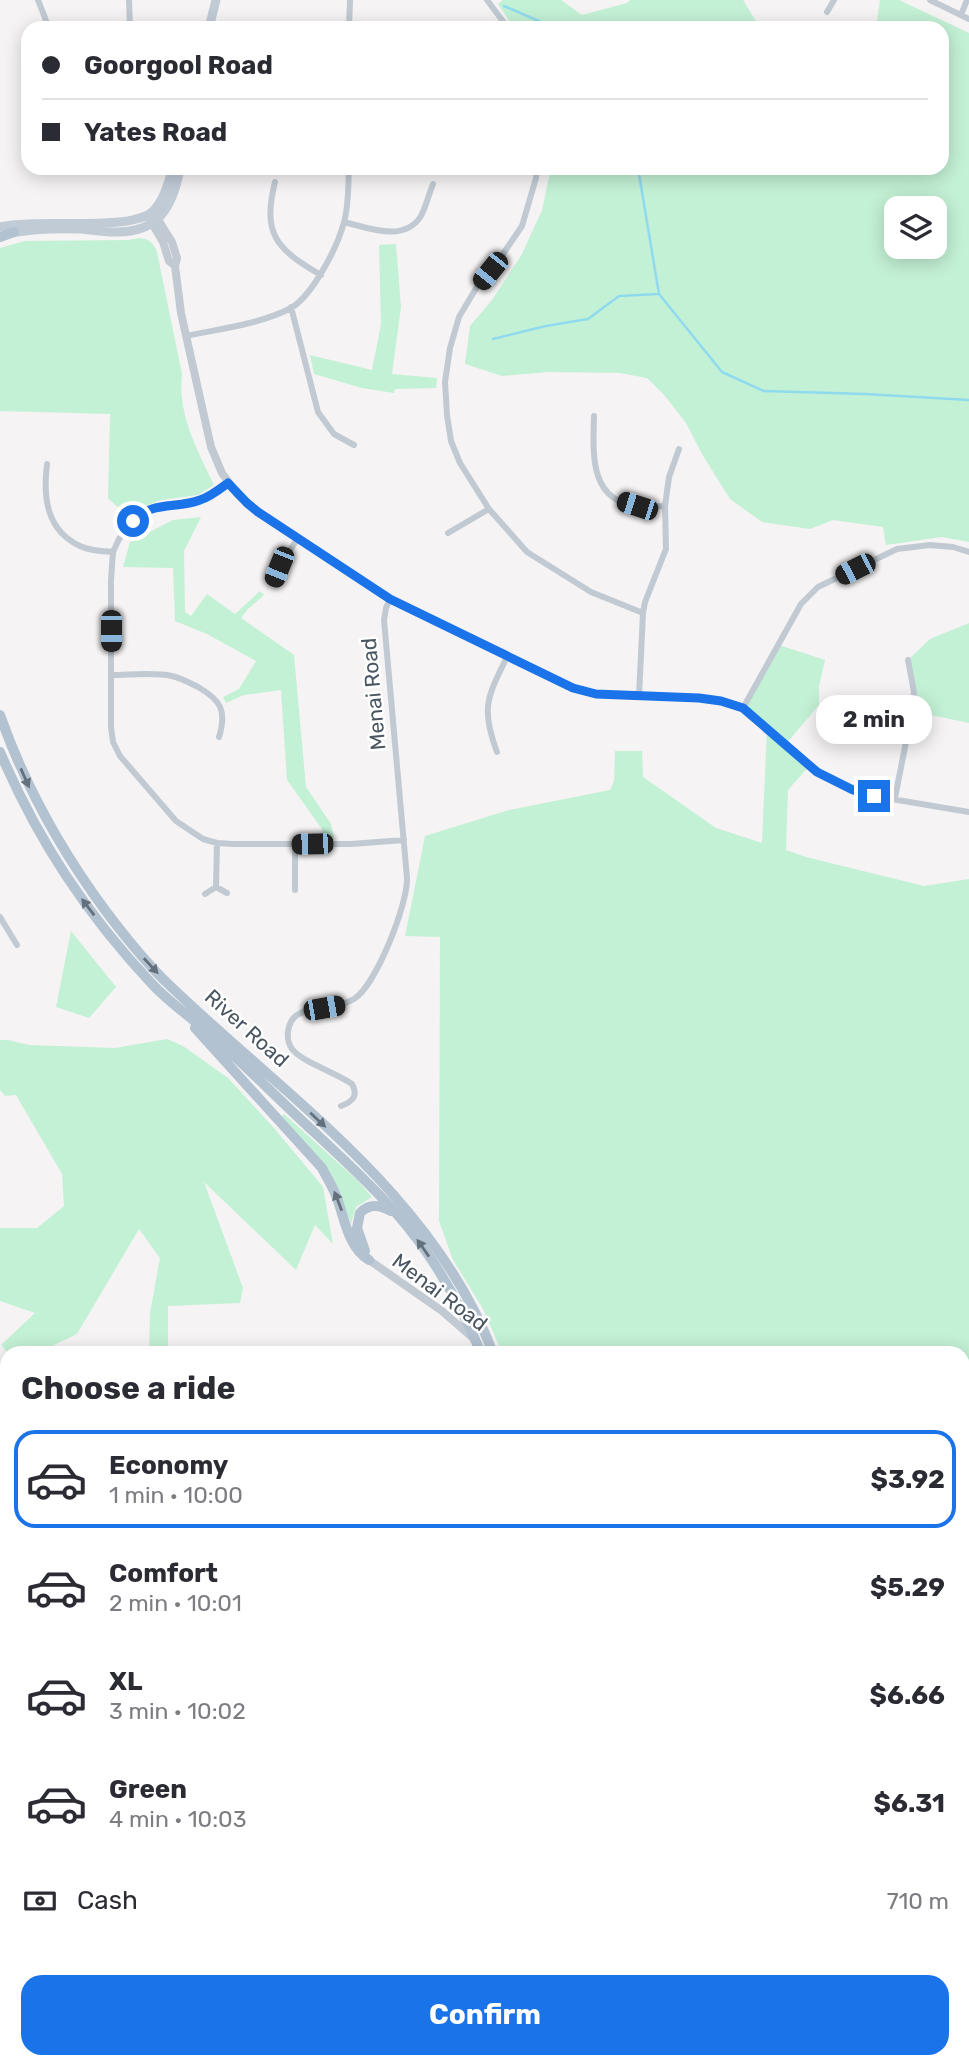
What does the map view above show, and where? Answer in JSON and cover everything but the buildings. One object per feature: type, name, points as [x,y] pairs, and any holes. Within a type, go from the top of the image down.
[{"type":"main road","points":[[211,21],[216,0]]},
{"type":"main road","points":[[152,217],[170,175]]},
{"type":"main road","points":[[0,236],[14,232],[56,229],[133,231],[164,212],[173,197],[178,175]]},
{"type":"main road","points":[[0,227],[20,223],[119,222],[152,217]]},
{"type":"main road","name":"River Road","points":[[0,715],[25,780],[50,828],[76,869],[133,947],[163,979],[352,1151],[418,1223],[452,1282],[481,1324],[489,1346]]},
{"type":"main road","name":"River Road","points":[[0,752],[39,833],[71,884],[110,937],[155,986],[317,1134],[397,1214],[452,1282],[478,1346]]},
{"type":"main road","points":[[184,1013],[205,1041],[265,1103],[322,1168],[335,1194],[350,1236],[357,1249],[369,1260]]},
{"type":"main road","points":[[369,1260],[360,1242],[357,1228],[360,1213],[375,1205],[397,1214]]},
{"type":"street","points":[[38,0],[46,21]]},
{"type":"street","points":[[129,0],[130,21]]},
{"type":"street","points":[[349,21],[350,0]]},
{"type":"street","points":[[827,12],[834,0]]},
{"type":"street","points":[[930,0],[969,19]]},
{"type":"street","points":[[961,15],[967,0]]},
{"type":"street","points":[[489,1],[503,21]]},
{"type":"street","points":[[186,336],[253,322],[291,307],[307,294],[321,275],[344,222],[348,175]]},
{"type":"street","points":[[536,175],[522,226],[478,285],[459,317],[444,382],[451,440],[460,463],[489,509],[527,552],[591,592],[643,613]]},
{"type":"street","points":[[275,182],[270,203],[270,226],[281,246],[298,261],[321,275]]},
{"type":"street","points":[[344,222],[396,233],[409,228],[420,217],[433,184]]},
{"type":"street","points":[[152,217],[175,250],[186,336],[211,447],[228,483],[247,503],[390,599],[573,688],[596,694],[721,701],[743,708],[817,772],[853,790],[969,812]]},
{"type":"street","points":[[291,307],[318,412],[334,434],[354,445]]},
{"type":"street","points":[[594,416],[593,455],[598,478],[611,498],[637,506],[665,506]]},
{"type":"street","points":[[639,696],[643,613],[666,549],[665,506],[669,477],[679,449]]},
{"type":"street","points":[[47,464],[45,502],[53,522],[66,538],[82,547],[113,552]]},
{"type":"street","points":[[228,483],[199,501],[162,506],[138,515],[118,539],[113,552],[113,742],[120,756],[176,821],[203,839],[217,843],[295,845],[404,840]]},
{"type":"street","points":[[448,533],[489,509]]},
{"type":"street","points":[[274,581],[279,567],[298,538]]},
{"type":"street","points":[[743,708],[801,604],[818,587],[897,549],[930,545],[969,552]]},
{"type":"street","name":"Menai Road","points":[[341,1106],[354,1098],[355,1089],[352,1084],[298,1055],[290,1048],[287,1036],[289,1025],[296,1016],[338,1006],[354,1000],[363,991],[395,929],[404,905],[407,885],[404,840],[384,620],[390,599]]},
{"type":"street","points":[[497,752],[486,716],[487,704],[508,655]]},
{"type":"street","points":[[895,798],[914,692],[908,660]]},
{"type":"street","points":[[111,675],[174,676],[212,695],[222,712],[223,723],[219,737]]},
{"type":"street","points":[[216,887],[217,843]]},
{"type":"street","points":[[295,845],[295,890]]},
{"type":"street","points":[[216,887],[227,893]]},
{"type":"street","points":[[205,894],[216,887]]},
{"type":"street","points":[[0,917],[17,944]]},
{"type":"street","name":"Menai Road","points":[[369,1260],[442,1311],[483,1346]]},
{"type":"green space","points":[[503,0],[561,0],[582,15],[630,0],[743,0],[756,21],[509,21],[498,4]]},
{"type":"green space","points":[[880,0],[899,0],[944,21],[877,21]]},
{"type":"green space","points":[[949,24],[969,33],[969,542],[942,537],[886,545],[883,527],[833,520],[810,529],[762,522],[730,499],[686,423],[647,378],[620,373],[548,372],[502,376],[465,364],[470,326],[492,300],[522,254],[542,210],[550,175],[949,175]]},
{"type":"green space","points":[[139,238],[150,242],[157,252],[182,374],[185,417],[214,485],[198,495],[161,500],[139,508],[128,517],[108,498],[110,414],[0,411],[0,248],[25,241]]},
{"type":"green space","points":[[396,244],[401,307],[392,374],[437,378],[436,388],[395,389],[394,393],[362,388],[314,374],[310,355],[372,370],[381,324],[379,245]]},
{"type":"green space","points":[[201,517],[184,551],[185,612],[191,616],[207,594],[235,614],[260,591],[264,595],[241,618],[294,655],[306,787],[331,824],[334,838],[323,838],[322,829],[287,780],[281,690],[244,695],[226,703],[223,697],[239,689],[256,661],[207,634],[175,621],[173,568],[123,567],[130,542],[173,520]]},
{"type":"green space","points":[[969,623],[969,723],[912,711],[914,692],[908,660],[930,639]]},
{"type":"green space","points":[[779,645],[825,660],[819,686],[819,705],[786,744],[810,765],[788,790],[786,850],[924,886],[969,879],[969,1346],[499,1346],[483,1309],[453,1260],[439,1221],[440,937],[405,936],[425,836],[509,810],[610,790],[614,781],[615,751],[642,751],[643,777],[716,828],[762,843],[767,728],[743,708]]},
{"type":"green space","points":[[71,931],[116,987],[89,1018],[56,1007]]},
{"type":"green space","points":[[167,1039],[183,1046],[228,1078],[323,1187],[333,1244],[315,1225],[296,1270],[204,1182],[243,1288],[240,1303],[168,1306],[168,1346],[149,1346],[150,1313],[160,1258],[139,1229],[77,1334],[52,1346],[2,1346],[35,1313],[0,1301],[0,1228],[37,1228],[64,1206],[62,1174],[16,1095],[5,1096],[0,1090],[0,1040],[29,1045],[115,1048]]},
{"type":"green space","points":[[284,1114],[372,1197],[356,1207],[351,1224],[338,1187],[282,1116]]},
{"type":"waterway","points":[[504,6],[539,21]]},
{"type":"waterway","points":[[639,175],[659,294],[722,372],[764,391],[969,400]]},
{"type":"waterway","points":[[493,339],[588,319],[619,296],[658,294]]},
{"type":"route","points":[[133,521],[138,515],[162,506],[199,501],[228,483],[258,512],[390,599],[573,688],[596,694],[699,698],[743,708],[817,772],[836,783],[874,796]]}]
